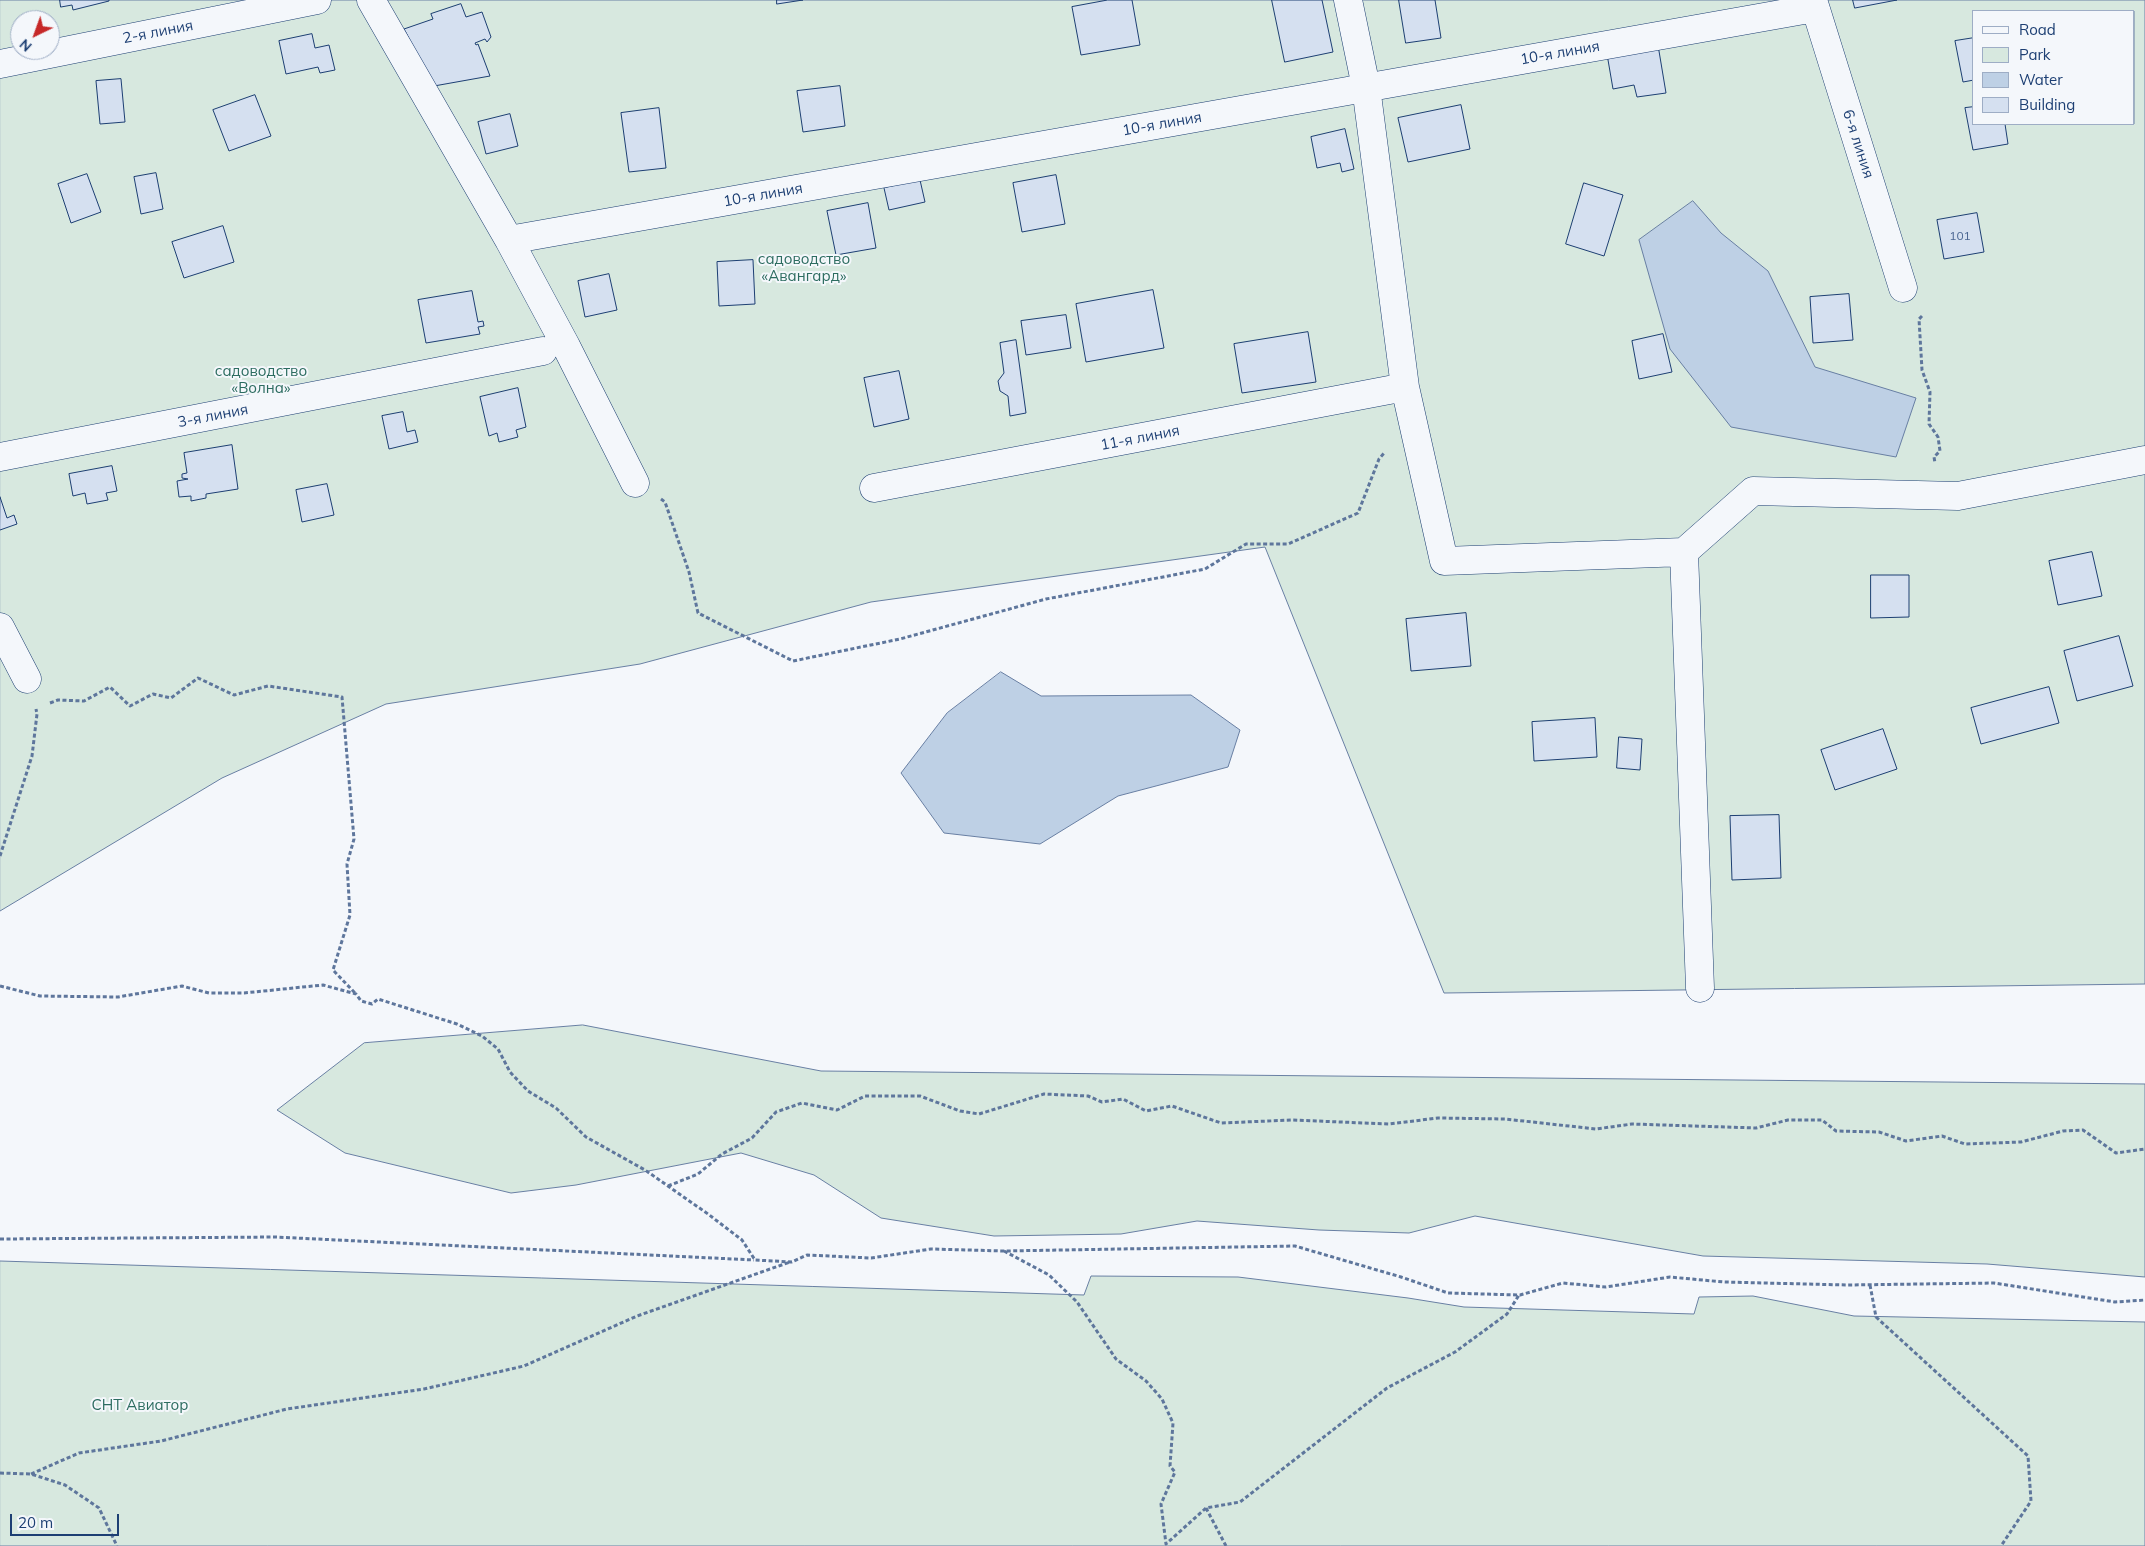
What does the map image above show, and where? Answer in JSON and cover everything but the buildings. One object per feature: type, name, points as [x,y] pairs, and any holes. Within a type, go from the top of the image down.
[{"type":"street","name":"2-я линия","points":[[0,64],[317,0]]},
{"type":"street","points":[[371,0],[508,240],[566,346],[635,483]]},
{"type":"street","points":[[1348,0],[1366,87],[1405,387],[1444,561],[1684,552],[1753,491],[1958,496],[2145,460]]},
{"type":"street","name":"10-я линия","points":[[508,240],[1366,87],[1814,4]]},
{"type":"street","name":"6-я линия","points":[[1814,4],[1904,288]]},
{"type":"street","name":"3-я линия","points":[[0,457],[543,351]]},
{"type":"street","name":"11-я линия","points":[[874,488],[1405,387]]},
{"type":"street","points":[[1684,552],[1700,988]]},
{"type":"street","points":[[0,627],[27,679]]},
{"type":"path","points":[[1904,288],[1927,305],[1927,311],[1919,319],[1922,370],[1930,392],[1929,424],[1938,437],[1940,451],[1934,457],[1935,468]]},
{"type":"path","points":[[635,483],[664,502],[690,572],[698,614],[793,661],[900,639],[1046,599],[1205,569],[1246,544],[1288,544],[1358,513],[1379,459],[1413,422]]},
{"type":"path","points":[[0,856],[32,756],[37,714],[35,707],[58,700],[84,701],[110,687],[130,706],[153,694],[171,698],[198,678],[234,695],[268,686],[342,697],[354,839],[347,864],[350,915],[333,970],[361,1001],[372,1004],[378,999],[457,1024],[482,1036],[498,1049],[510,1072],[528,1091],[556,1108],[586,1137],[645,1170],[742,1240],[755,1260]]},
{"type":"path","points":[[0,986],[40,996],[118,997],[182,986],[209,993],[244,993],[323,985],[356,994]]},
{"type":"path","points":[[668,1186],[698,1174],[722,1154],[752,1138],[776,1112],[802,1103],[837,1110],[865,1096],[920,1096],[960,1111],[979,1114],[1044,1094],[1088,1096],[1102,1102],[1124,1099],[1146,1111],[1172,1106],[1221,1123],[1292,1120],[1389,1124],[1438,1118],[1486,1119],[1596,1129],[1632,1124],[1756,1128],[1788,1120],[1822,1120],[1836,1131],[1879,1132],[1906,1141],[1942,1136],[1966,1144],[2021,1142],[2063,1131],[2084,1130],[2116,1153],[2145,1149]]},
{"type":"path","points":[[0,1239],[275,1237],[792,1262]]},
{"type":"path","points":[[31,1474],[79,1453],[161,1441],[287,1409],[424,1389],[524,1366],[637,1316],[792,1262],[807,1255],[871,1258],[931,1249],[1004,1251],[1295,1246],[1448,1293],[1520,1295],[1562,1283],[1606,1286],[1670,1277],[1724,1282],[1870,1286],[1994,1283],[2114,1302],[2145,1300]]},
{"type":"path","points":[[1004,1251],[1049,1275],[1076,1302],[1116,1360],[1146,1381],[1162,1399],[1173,1423],[1170,1466],[1176,1472],[1161,1504],[1166,1544],[1206,1508],[1240,1502],[1387,1388],[1455,1352],[1508,1314],[1520,1295]]},
{"type":"path","points":[[1870,1286],[1876,1317],[2028,1456],[2031,1501],[2001,1546]]},
{"type":"path","points":[[0,1473],[31,1474],[65,1485],[99,1508],[117,1546]]},
{"type":"path","points":[[1206,1508],[1226,1546]]},
{"type":"green space","points":[[0,0],[2145,0],[2145,984],[1444,993],[1265,547],[871,602],[640,664],[386,704],[222,778],[0,911]]},
{"type":"green space","points":[[583,1025],[821,1071],[2145,1084],[2145,1277],[1987,1264],[1703,1256],[1475,1216],[1409,1233],[1319,1230],[1197,1221],[1121,1234],[994,1236],[881,1218],[814,1175],[741,1153],[576,1185],[511,1193],[345,1153],[277,1110],[364,1043]]},
{"type":"green space","name":"СНТ Авиатор","points":[[0,1261],[1084,1295],[1091,1276],[1238,1277],[1408,1298],[1464,1307],[1694,1314],[1699,1297],[1753,1296],[1854,1316],[2145,1322],[2145,1546],[0,1546]]},
{"type":"water","points":[[1693,201],[1721,233],[1768,271],[1815,367],[1916,398],[1896,457],[1731,427],[1670,349],[1639,240]]},
{"type":"water","points":[[1001,672],[1041,696],[1191,695],[1240,730],[1228,767],[1118,796],[1040,844],[944,833],[901,773],[947,713]]},
{"type":"park label","name":"садоводство «Авангард»","points":[[804,268]]},
{"type":"park label","name":"садоводство «Волна»","points":[[261,380]]}]
